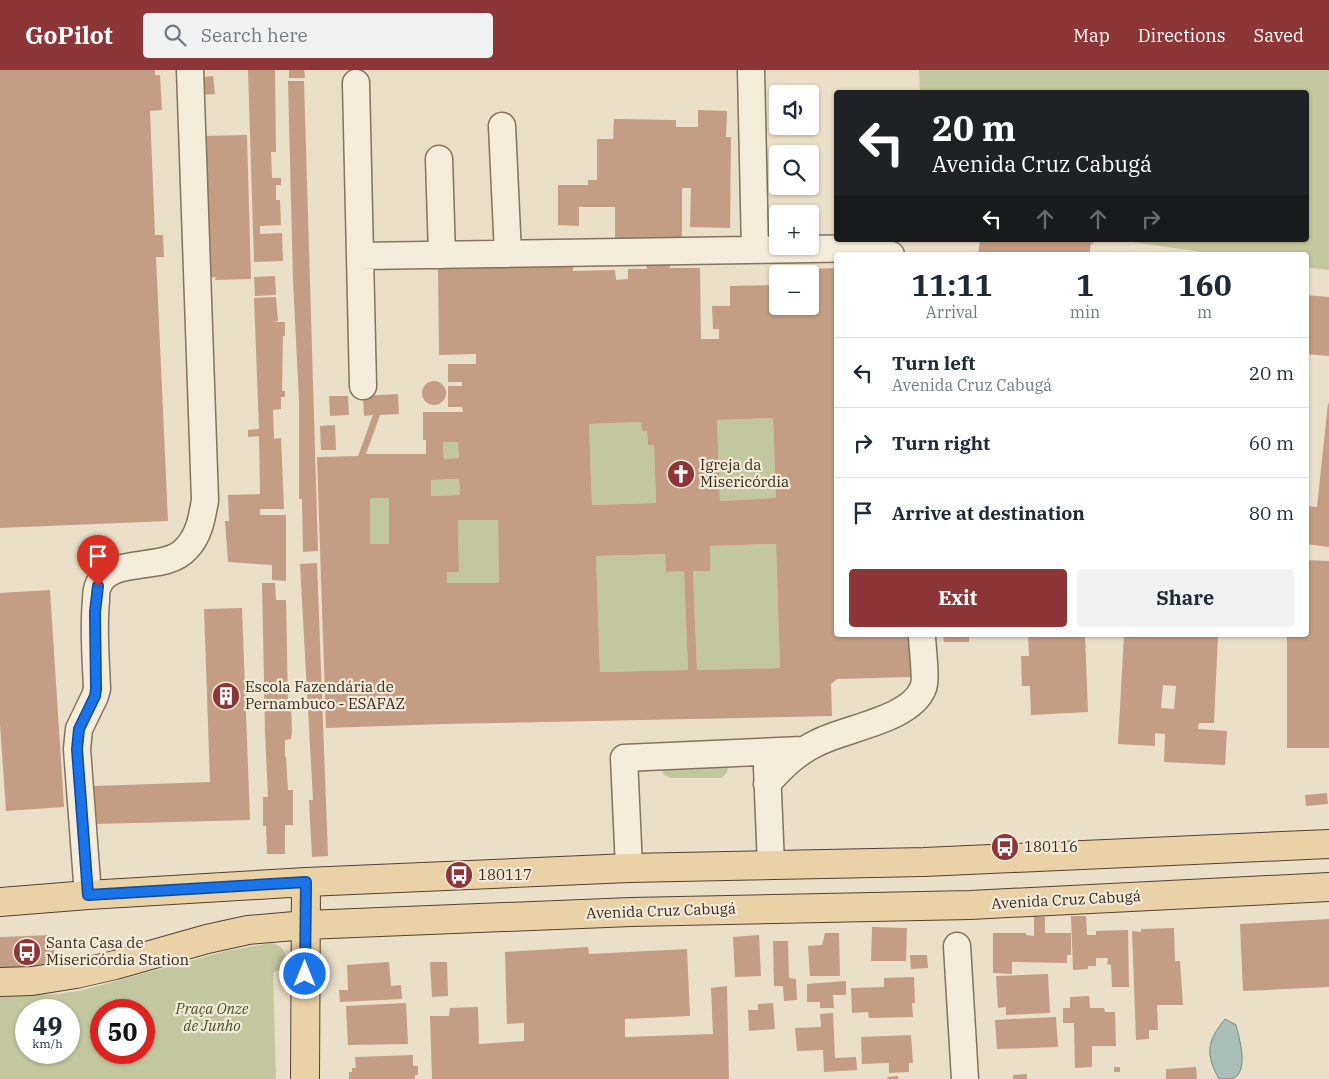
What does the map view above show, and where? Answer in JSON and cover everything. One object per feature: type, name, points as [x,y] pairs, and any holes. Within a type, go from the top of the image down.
[{"type":"main road","points":[[0,902],[306,882],[629,868],[924,862],[1329,844]]},
{"type":"main road","points":[[305,1079],[306,882]]},
{"type":"main road","name":"Avenida Cruz Cabugá","points":[[0,982],[32,981],[76,974],[248,930],[306,925],[631,912],[970,905],[1329,887]]},
{"type":"street","points":[[88,895],[77,749],[79,729],[95,696],[96,689],[95,612],[98,586],[110,572],[122,567],[160,562],[177,556],[186,550],[200,524],[205,500],[190,70]]},
{"type":"street","points":[[750,70],[755,250]]},
{"type":"street","points":[[356,83],[363,386]]},
{"type":"street","points":[[502,126],[508,254]]},
{"type":"street","points":[[438,159],[442,255]]},
{"type":"street","points":[[360,256],[875,248],[884,252]]},
{"type":"street","points":[[767,784],[782,766],[802,750],[836,734],[895,714],[915,700],[924,687],[922,637]]},
{"type":"street","points":[[629,868],[624,758],[802,750]]},
{"type":"street","points":[[766,752],[771,865]]},
{"type":"street","points":[[957,946],[964,1079]]},
{"type":"green space","points":[[919,70],[1329,70],[1329,270],[1309,267],[1309,252],[1201,252],[1133,242],[1309,242],[1309,90],[920,90]]},
{"type":"green space","points":[[773,418],[776,498],[720,501],[717,420]]},
{"type":"green space","points":[[641,422],[642,431],[647,431],[648,445],[654,445],[656,503],[592,505],[589,424]]},
{"type":"green space","points":[[443,442],[458,442],[459,458],[444,459]]},
{"type":"green space","points":[[459,479],[460,495],[431,496],[431,480]]},
{"type":"green space","points":[[370,498],[389,498],[389,544],[370,544]]},
{"type":"green space","points":[[458,520],[498,520],[499,583],[447,583],[447,572],[459,571]]},
{"type":"green space","points":[[776,544],[780,668],[697,670],[693,571],[710,570],[710,546]]},
{"type":"green space","points":[[665,554],[666,572],[684,571],[688,670],[600,672],[596,556]]},
{"type":"green space","points":[[725,763],[728,768],[727,773],[721,778],[671,778],[664,775],[662,770],[664,765]]},
{"type":"green space","name":"Praça Onze de Junho","points":[[271,943],[277,945],[282,948],[286,957],[283,967],[273,973],[276,1079],[0,1079],[0,996],[56,994],[79,991],[226,951]]},
{"type":"water","points":[[1225,1019],[1236,1025],[1241,1045],[1242,1061],[1239,1074],[1234,1078],[1219,1079],[1214,1070],[1210,1048],[1214,1034]]},
{"type":"building","points":[[0,70],[155,70],[155,75],[160,75],[162,110],[150,111],[155,235],[163,235],[164,257],[156,257],[168,521],[0,528]]},
{"type":"building","points":[[248,70],[275,70],[276,152],[271,152],[272,178],[281,178],[281,185],[276,185],[276,200],[280,200],[281,225],[260,226],[260,234],[282,233],[283,261],[254,262]]},
{"type":"building","points":[[289,70],[304,70],[305,78],[289,78]]},
{"type":"building","points":[[213,76],[215,94],[203,95],[202,77]]},
{"type":"building","points":[[288,81],[304,81],[318,551],[303,552],[302,499],[299,499],[299,400],[293,281]]},
{"type":"building","points":[[698,110],[727,111],[726,137],[731,137],[730,228],[690,227],[691,188],[682,188],[682,240],[615,239],[615,207],[579,207],[579,226],[558,225],[558,185],[588,185],[588,180],[597,180],[597,139],[613,139],[614,119],[676,120],[676,127],[698,127]]},
{"type":"building","points":[[247,135],[251,279],[215,280],[216,277],[206,278],[202,136]]},
{"type":"building","points":[[980,242],[1094,242],[1093,244],[1091,243],[1090,252],[978,252]]},
{"type":"building","points":[[646,263],[670,263],[670,268],[700,268],[701,339],[719,339],[719,329],[713,329],[712,306],[730,306],[730,286],[769,285],[769,315],[819,315],[819,269],[834,268],[834,637],[910,637],[911,677],[837,679],[831,684],[832,716],[326,728],[317,457],[358,456],[373,415],[364,416],[363,396],[398,394],[399,414],[380,415],[366,454],[426,454],[426,440],[423,440],[423,412],[463,412],[462,407],[448,407],[448,386],[462,386],[462,382],[448,382],[448,364],[476,364],[476,354],[439,355],[438,268],[573,266],[573,271],[615,270],[616,280],[628,279],[628,269],[647,269]],"holes":[[[773,418],[776,498],[720,501],[717,420]],[[641,422],[642,431],[647,431],[648,445],[654,445],[656,503],[592,505],[589,424]],[[443,442],[458,442],[459,458],[444,459]],[[459,479],[460,495],[431,496],[431,480]],[[370,498],[389,498],[389,544],[370,544]],[[458,520],[498,520],[499,583],[447,583],[447,572],[459,572]],[[776,544],[780,668],[697,670],[693,571],[710,571],[710,546]],[[665,554],[666,572],[684,571],[688,670],[600,672],[596,556]]]},
{"type":"building","points":[[275,276],[276,295],[255,296],[254,277]]},
{"type":"building","points":[[1309,295],[1329,297],[1329,356],[1309,354]]},
{"type":"building","points":[[276,297],[278,321],[272,322],[285,322],[282,391],[285,391],[285,397],[281,397],[281,409],[273,410],[274,439],[281,438],[284,509],[260,509],[260,515],[286,515],[286,581],[272,580],[272,565],[228,562],[225,521],[229,521],[228,495],[260,494],[259,436],[248,437],[248,430],[259,429],[254,298]]},
{"type":"building","points":[[434,381],[442,385],[446,393],[442,401],[434,405],[426,401],[422,393],[426,385]]},
{"type":"building","points":[[329,396],[348,396],[349,415],[330,416]]},
{"type":"building","points":[[1328,403],[1329,547],[1309,544],[1309,506],[1317,507]]},
{"type":"building","points":[[335,425],[336,450],[321,450],[320,426]]},
{"type":"building","points":[[1309,560],[1329,561],[1329,748],[1287,748],[1287,637],[1309,637]]},
{"type":"building","points":[[317,563],[328,856],[312,857],[309,800],[313,800],[300,564]]},
{"type":"building","points":[[262,583],[275,583],[276,600],[286,600],[288,703],[291,702],[292,731],[291,739],[285,740],[285,757],[288,790],[293,790],[293,825],[285,825],[285,854],[267,854],[266,826],[263,826],[263,797],[268,797]]},
{"type":"building","points":[[50,590],[64,807],[6,811],[0,724],[0,593]]},
{"type":"building","name":"Escola Fazendária de Pernambuco - ESAFAZ","points":[[242,608],[250,820],[96,824],[94,786],[210,782],[204,609]]},
{"type":"building","points":[[943,637],[969,637],[969,642],[944,642]]},
{"type":"building","points":[[1028,637],[1085,637],[1088,712],[1031,715],[1030,686],[1022,686],[1021,656],[1029,656]]},
{"type":"building","points":[[1124,637],[1218,637],[1214,723],[1199,723],[1198,729],[1227,731],[1225,765],[1164,762],[1165,734],[1155,733],[1155,746],[1118,744]],"holes":[[[1163,685],[1176,686],[1174,709],[1161,708]]]},
{"type":"building","points":[[1327,793],[1328,804],[1306,806],[1305,795]]},
{"type":"building","points":[[1034,916],[1045,917],[1045,933],[1071,933],[1071,955],[1067,955],[1067,963],[1012,962],[1012,974],[993,973],[993,933],[1026,933],[1026,935],[1034,936]]},
{"type":"building","points":[[1071,916],[1086,916],[1087,935],[1096,935],[1096,931],[1128,930],[1129,987],[1112,987],[1111,965],[1107,964],[1108,958],[1096,958],[1096,966],[1088,966],[1088,969],[1073,970]]},
{"type":"building","points":[[1329,919],[1329,987],[1243,991],[1240,924]]},
{"type":"building","points":[[872,927],[907,928],[906,961],[871,961]]},
{"type":"building","points":[[1174,928],[1175,961],[1180,961],[1183,1005],[1157,1005],[1158,1030],[1149,1030],[1149,1039],[1136,1040],[1132,931],[1141,932],[1141,929]]},
{"type":"building","points":[[825,933],[839,933],[840,976],[810,976],[808,946],[822,945]]},
{"type":"building","name":"Santa Casa de Misericórdia Station","points":[[53,935],[55,968],[0,969],[0,937]]},
{"type":"building","points":[[759,935],[761,976],[735,977],[733,937]]},
{"type":"building","points":[[773,941],[788,941],[789,978],[796,979],[797,1000],[784,1001],[783,986],[774,986]]},
{"type":"building","points":[[588,947],[589,954],[687,949],[690,1016],[625,1019],[625,1037],[713,1034],[711,988],[727,986],[729,1079],[432,1079],[430,1016],[449,1016],[450,1008],[478,1007],[479,1044],[524,1041],[524,1023],[507,1024],[505,952]]},
{"type":"building","points":[[910,955],[927,955],[928,968],[911,969]]},
{"type":"building","points":[[389,962],[391,986],[401,985],[402,999],[340,1002],[339,990],[348,990],[347,965]]},
{"type":"building","points":[[430,962],[447,962],[448,996],[432,997]]},
{"type":"building","points":[[1048,974],[1050,1013],[1006,1015],[1006,1007],[998,1008],[996,976]]},
{"type":"building","points":[[914,977],[915,1003],[912,1003],[913,1017],[869,1018],[868,1012],[852,1013],[851,988],[884,987],[884,978]]},
{"type":"building","points":[[846,981],[846,995],[833,995],[834,1008],[820,1008],[820,1002],[807,1002],[807,984]]},
{"type":"building","points":[[1089,996],[1090,1008],[1104,1008],[1105,1012],[1115,1012],[1116,1046],[1092,1046],[1092,1067],[1075,1068],[1074,1023],[1063,1023],[1063,1008],[1070,1008],[1070,997]]},
{"type":"building","points":[[406,1003],[408,1044],[348,1045],[346,1006]]},
{"type":"building","points":[[773,1003],[775,1029],[749,1031],[748,1010],[758,1010],[758,1004]]},
{"type":"building","points":[[833,1013],[835,1058],[856,1057],[857,1070],[824,1072],[823,1050],[797,1051],[795,1028],[821,1027],[820,1014]]},
{"type":"building","points":[[1056,1017],[1058,1047],[997,1049],[995,1020]]},
{"type":"building","points":[[911,1035],[913,1063],[909,1063],[909,1072],[889,1073],[889,1063],[862,1064],[861,1037]]},
{"type":"building","points":[[413,1055],[413,1066],[418,1066],[418,1075],[415,1075],[415,1079],[349,1079],[349,1072],[352,1072],[352,1068],[356,1068],[355,1057]]},
{"type":"building","points":[[1114,1067],[1120,1067],[1120,1072],[1114,1072]]},
{"type":"building","points":[[1196,1067],[1197,1079],[1166,1079],[1166,1069]]},
{"type":"building","points":[[1027,1074],[1027,1079],[1013,1079],[1013,1075]]},
{"type":"building","points":[[898,1076],[898,1079],[888,1079],[887,1077]]},
{"type":"place","name":"Igreja da Misericórdia","points":[[681,474]]},
{"type":"place","name":"Escola Fazendária de Pernambuco - ESAFAZ","points":[[226,696]]},
{"type":"place","name":"180116","points":[[1005,847]]},
{"type":"place","name":"180117","points":[[459,875]]},
{"type":"place","name":"Santa Casa de Misericórdia Station","points":[[27,952]]},
{"type":"route","points":[[98,586],[95,612],[96,689],[95,696],[79,729],[77,749],[88,895],[306,882],[305,974]]}]
